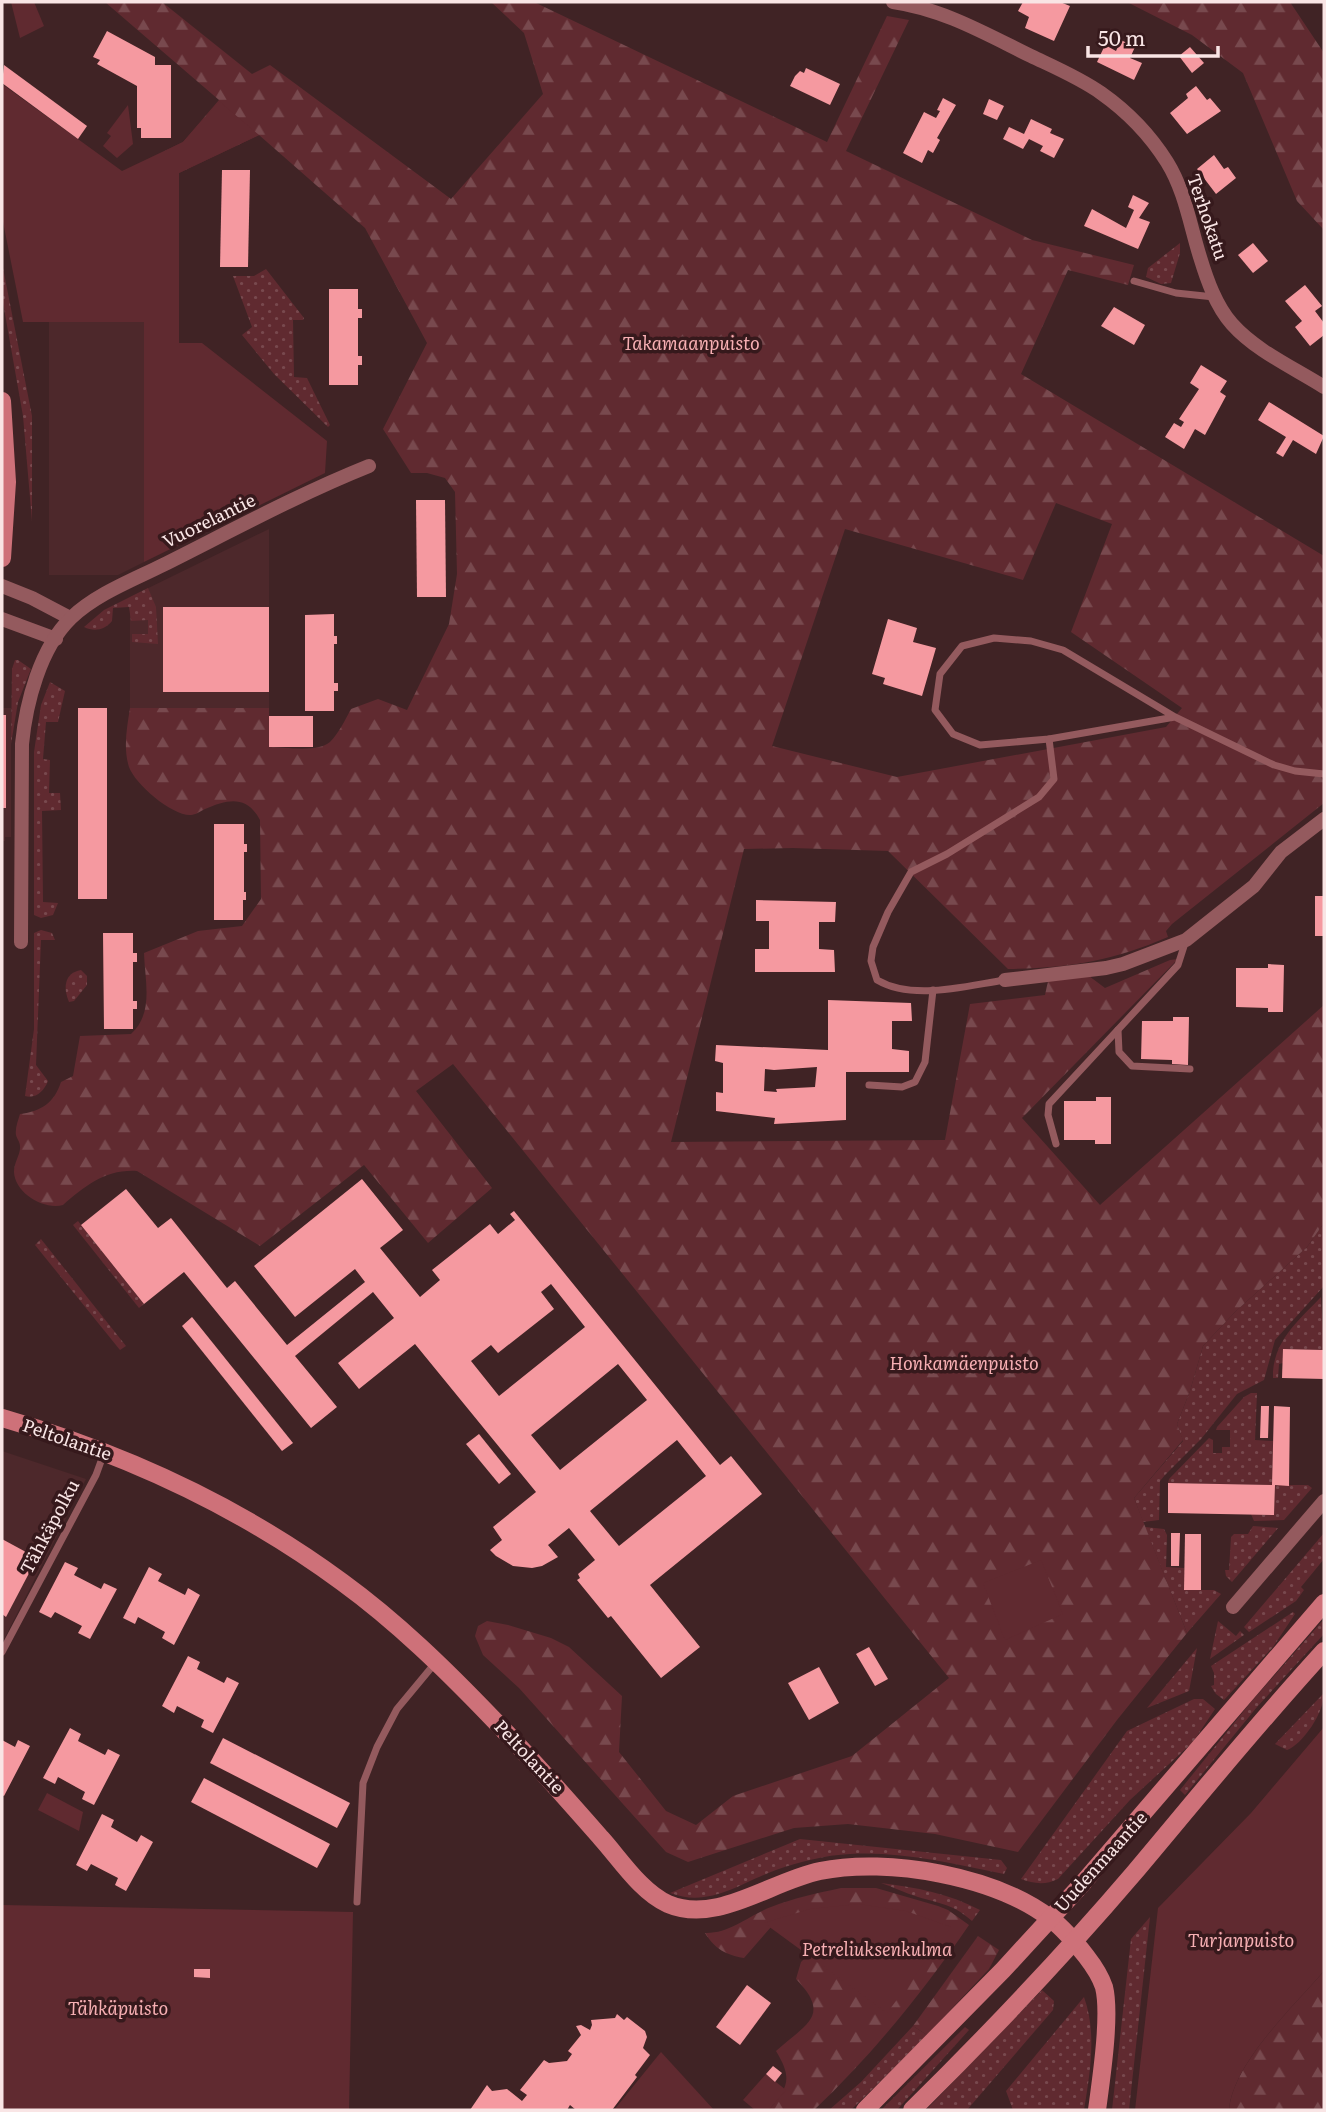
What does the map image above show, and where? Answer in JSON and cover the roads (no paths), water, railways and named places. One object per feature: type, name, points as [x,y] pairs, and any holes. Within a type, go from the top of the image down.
[{"type":"street","name":"Terhokatu","points":[[893,2],[933,11],[963,22],[1075,78],[1100,92],[1122,110],[1147,134],[1168,164],[1186,205],[1200,260],[1214,297],[1232,324],[1253,342],[1324,387]]},
{"type":"street","points":[[2,401],[7,482],[2,558]]},
{"type":"street","name":"Vuorelantie","points":[[21,943],[24,722],[36,679],[70,618],[88,604],[133,581],[369,466]]},
{"type":"street","points":[[2,586],[70,618]]},
{"type":"street","points":[[2,619],[56,639]]},
{"type":"street","points":[[1005,980],[1106,968],[1186,940],[1254,886],[1280,852],[1324,819]]},
{"type":"street","name":"Peltolantie","points":[[2,1418],[104,1452],[151,1471],[292,1549],[342,1582],[402,1630],[436,1662],[518,1745],[638,1879],[655,1896],[669,1904],[690,1910],[713,1909],[803,1875],[823,1870],[863,1867],[912,1870],[968,1881],[1010,1897],[1050,1919],[1074,1940],[1096,1969],[1105,1990],[1105,2030],[1097,2110]]},
{"type":"street","points":[[1233,1607],[1324,1501]]},
{"type":"street","name":"Uudenmaantie","points":[[865,2110],[1050,1919],[1163,1793],[1324,1604]]},
{"type":"street","name":"Uudenmaantie","points":[[912,2110],[1074,1940],[1273,1706],[1324,1651]]},
{"type":"lane","points":[[1133,281],[1176,293],[1214,297]]},
{"type":"lane","points":[[1175,717],[1049,740],[980,745],[953,734],[935,710],[940,674],[962,646],[994,638],[1031,641],[1063,650],[1175,717],[1274,765],[1295,771],[1324,774]]},
{"type":"lane","points":[[1005,980],[933,990],[889,987],[877,980],[872,961],[873,947],[888,912],[911,872],[1005,820],[1039,797],[1054,779],[1049,740]]},
{"type":"lane","points":[[1056,1144],[1048,1115],[1049,1104],[1178,965],[1186,940]]},
{"type":"lane","points":[[869,1085],[902,1087],[915,1082],[925,1062],[933,990]]},
{"type":"lane","points":[[1118,1030],[1119,1052],[1132,1066],[1190,1069]]},
{"type":"lane","name":"Tähkäpolku","points":[[2,1653],[96,1475],[104,1452]]},
{"type":"lane","points":[[357,1902],[363,1783],[377,1747],[397,1709],[436,1662]]},
{"type":"park label","name":"Takamaanpuisto","points":[[691,344]]},
{"type":"park label","name":"Honkamäenpuisto","points":[[964,1364]]},
{"type":"park label","name":"Turjanpuisto","points":[[1241,1941]]},
{"type":"park label","name":"Petreliuksenkulma","points":[[877,1950]]},
{"type":"park label","name":"Tähkäpuisto","points":[[118,2009]]}]
